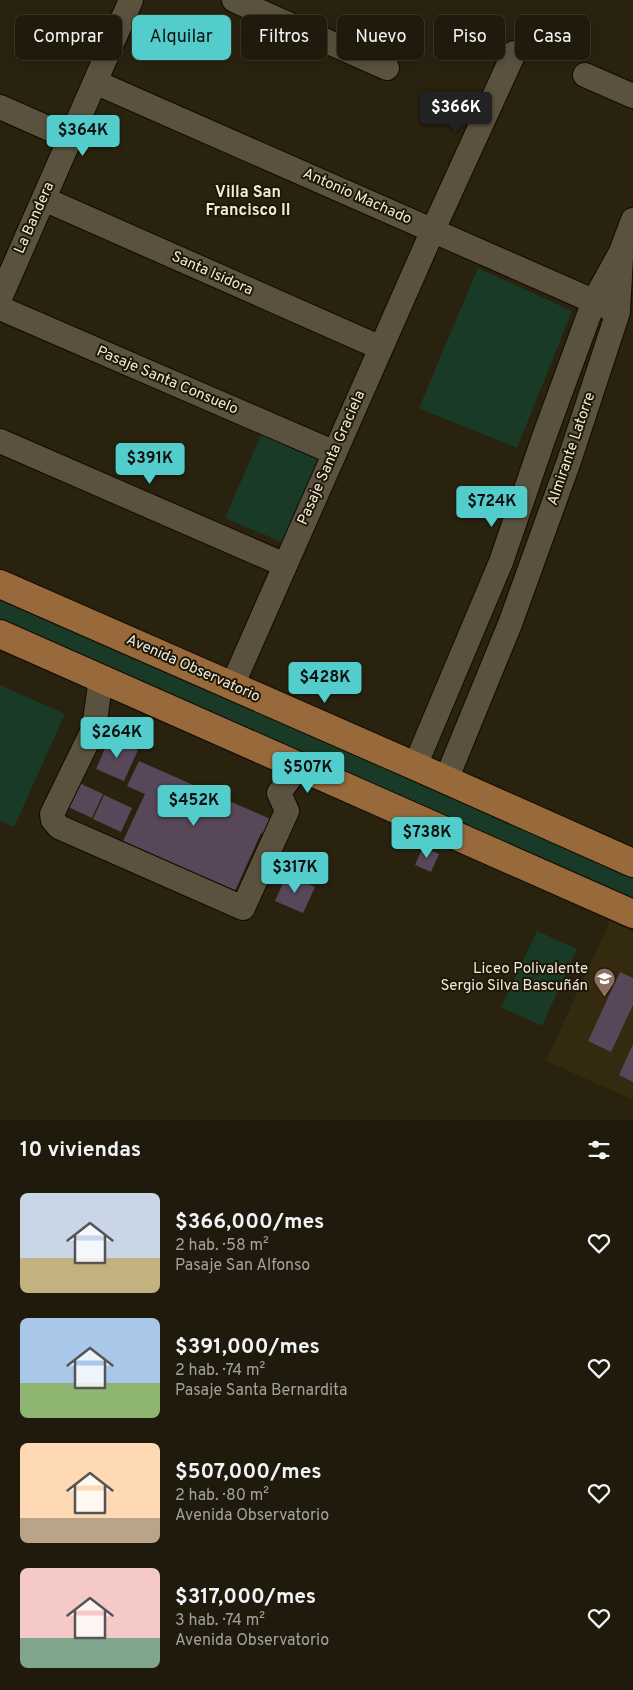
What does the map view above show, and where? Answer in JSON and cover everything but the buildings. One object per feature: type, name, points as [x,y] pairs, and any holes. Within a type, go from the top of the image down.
[{"type":"main road","name":"Avenida Observatorio","points":[[0,584],[633,863]]},
{"type":"main road","points":[[0,634],[633,914]]},
{"type":"street","name":"La Bandera","points":[[0,298],[131,0]]},
{"type":"street","points":[[234,0],[387,68]]},
{"type":"street","name":"Pasaje Santa Graciela","points":[[232,686],[433,230],[514,54]]},
{"type":"street","points":[[585,75],[633,96]]},
{"type":"street","name":"Antonio Machado","points":[[95,82],[618,312]]},
{"type":"street","points":[[0,107],[70,138]]},
{"type":"street","name":"Santa Isidora","points":[[44,199],[381,348]]},
{"type":"street","name":"Almirante Latorre","points":[[415,766],[501,562],[594,301],[621,252],[633,220]]},
{"type":"street","name":"Almirante Latorre","points":[[446,780],[517,606],[569,461],[618,312],[621,252]]},
{"type":"street","name":"Pasaje Santa Consuelo","points":[[0,308],[335,453]]},
{"type":"street","points":[[0,440],[285,565]]},
{"type":"street","points":[[101,678],[94,728],[52,814],[53,820],[59,827],[243,908],[287,811],[279,793],[298,767]]},
{"type":"shaded area","name":"Liceo Polivalente Sergio Silva Bascuñán","points":[[610,921],[633,932],[633,1100],[546,1061]]},
{"type":"green space","points":[[478,268],[572,311],[517,448],[419,408]]},
{"type":"green space","points":[[262,433],[321,459],[284,543],[225,518]]},
{"type":"green space","points":[[0,599],[633,875],[633,903],[0,624]]},
{"type":"green space","points":[[0,685],[65,714],[14,827],[0,821]]},
{"type":"green space","points":[[537,931],[577,949],[542,1026],[501,1007]]},
{"type":"place","name":"Liceo Polivalente Sergio Silva Bascuñán","points":[[604,997]]},
{"type":"district","name":"Villa San Francisco II","points":[[248,202]]}]
